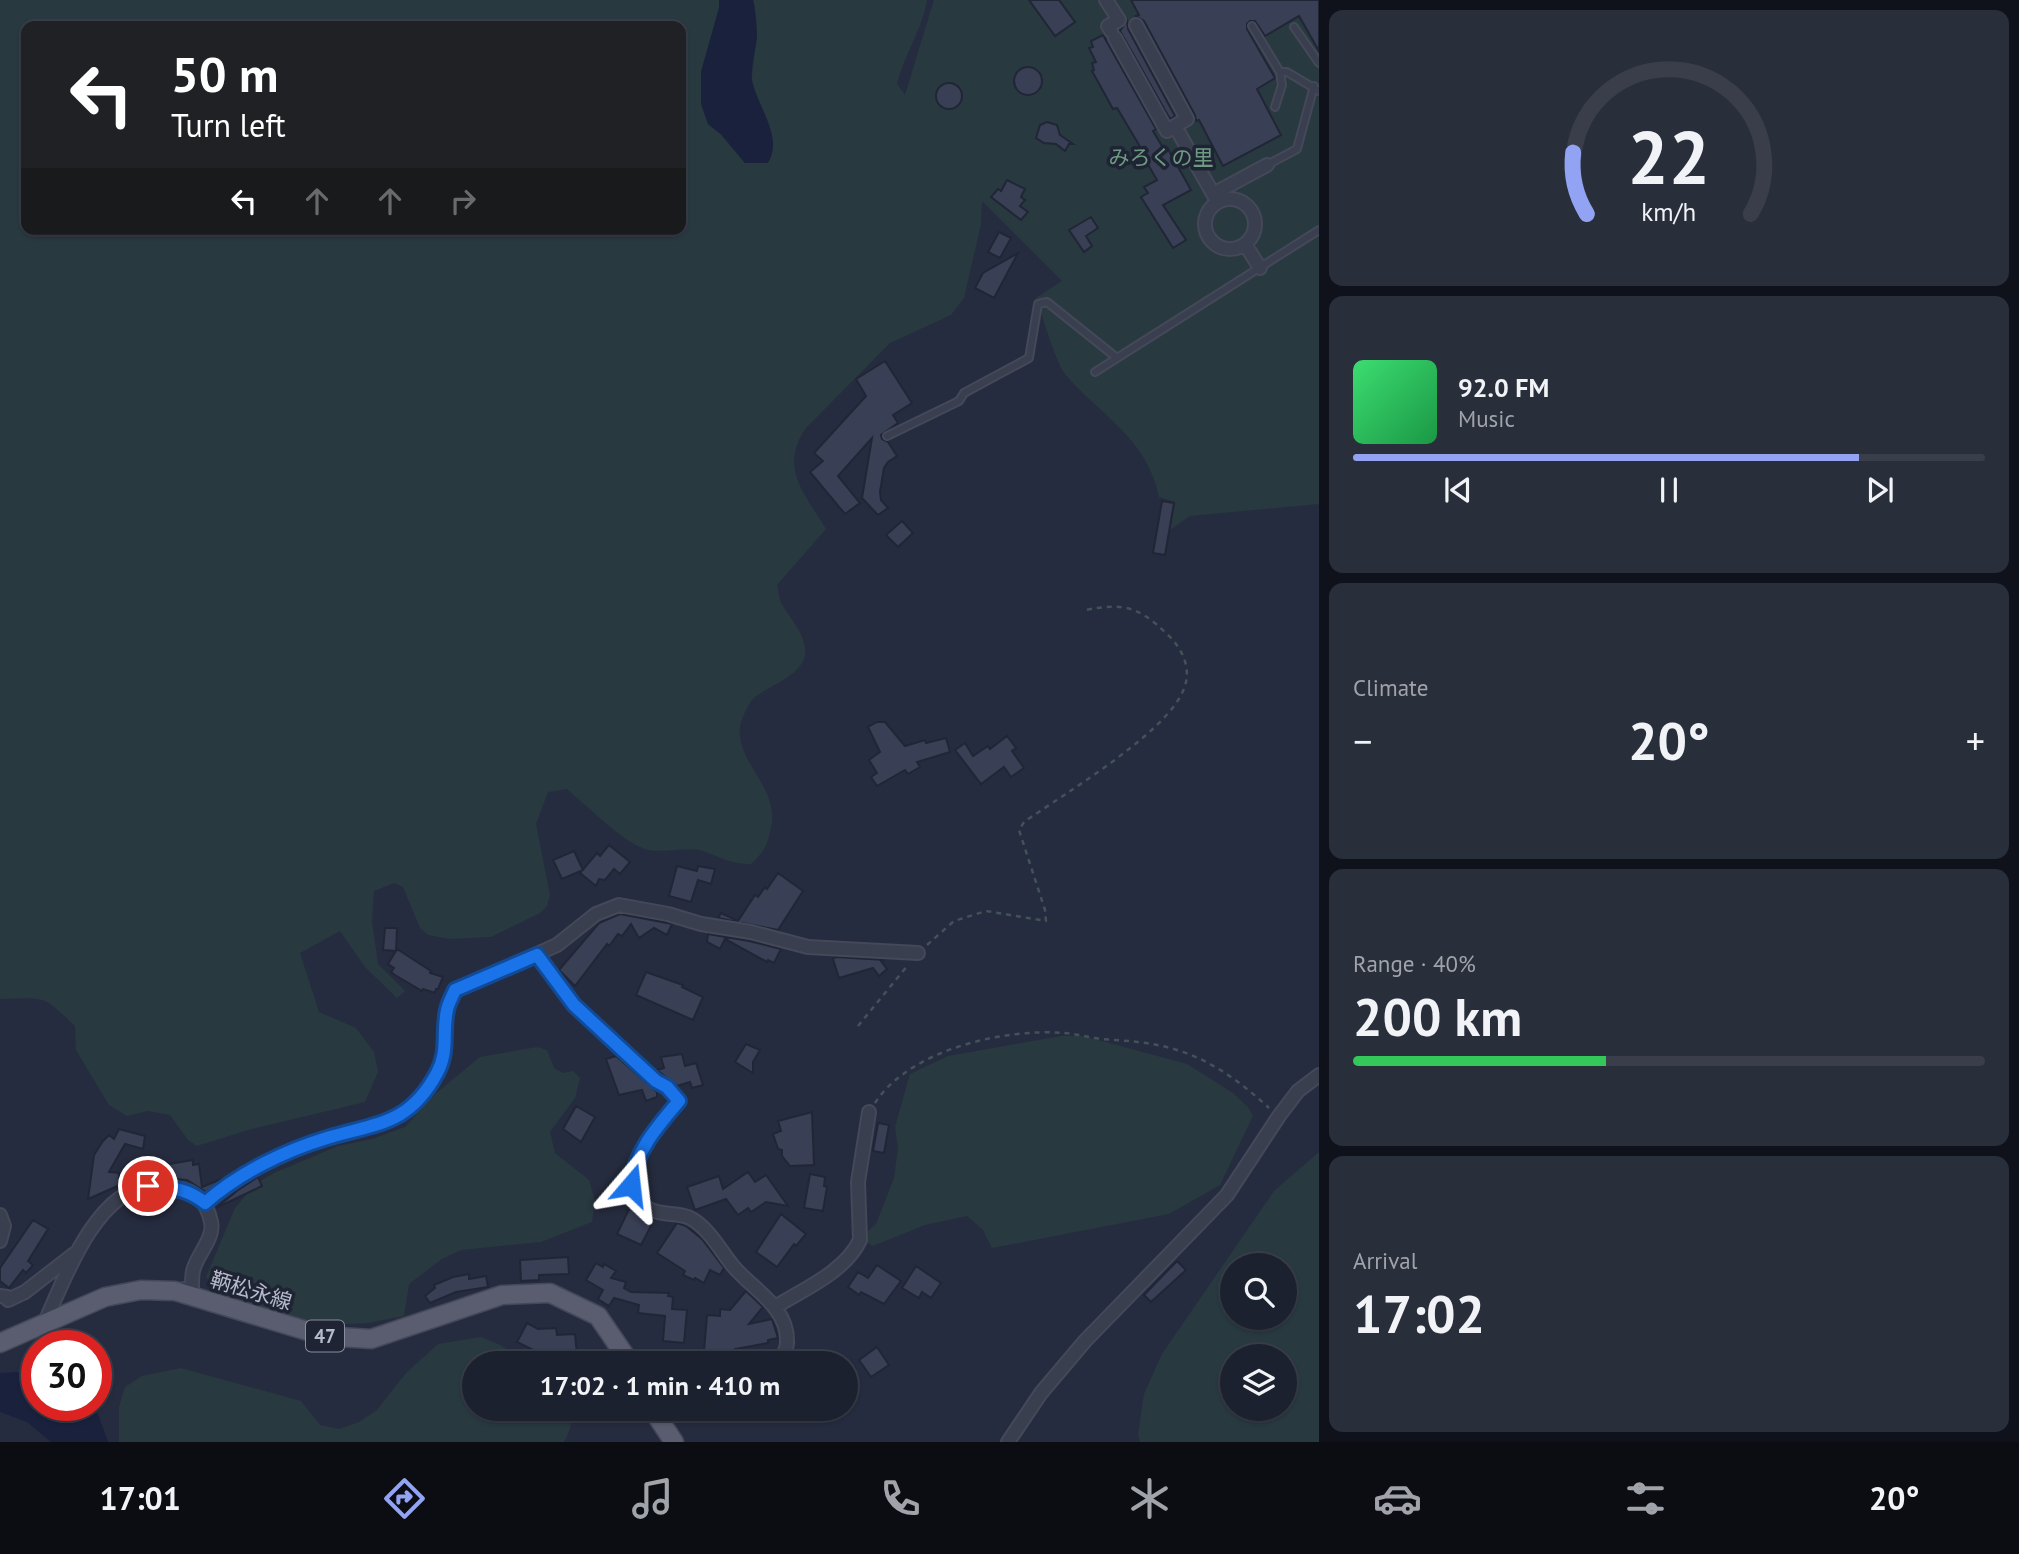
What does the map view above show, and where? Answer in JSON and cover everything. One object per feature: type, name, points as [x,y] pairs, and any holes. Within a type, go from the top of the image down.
[{"type":"main road","name":"鞆松永線","points":[[0,1343],[106,1297],[141,1290],[175,1291],[324,1336],[371,1339],[502,1295],[550,1293],[598,1316],[622,1351]]},
{"type":"main road","points":[[660,1421],[674,1442]]},
{"type":"street","points":[[1105,0],[1188,119],[1167,131],[1123,27]]},
{"type":"street","points":[[1175,126],[1216,199]]},
{"type":"street","points":[[1216,199],[1238,201],[1251,211],[1255,227],[1253,235],[1245,244],[1225,249],[1211,241],[1207,234],[1206,218],[1216,199],[1267,165]]},
{"type":"street","points":[[1245,244],[1260,268]]},
{"type":"street","points":[[205,1203],[226,1185],[287,1154],[329,1138],[397,1118],[415,1103],[437,1073],[445,1053],[447,1011],[455,990],[537,955],[557,944],[596,914],[619,905],[668,914],[701,924],[751,932],[808,947],[918,953]]},
{"type":"street","points":[[537,955],[574,1005],[656,1081],[667,1087],[679,1101],[641,1150],[632,1172],[631,1185],[640,1202],[650,1210],[690,1218],[705,1229],[742,1275],[775,1307],[784,1327],[787,1343],[784,1351]]},
{"type":"street","points":[[1008,1442],[1041,1393],[1085,1342],[1227,1195],[1298,1091],[1319,1075]]},
{"type":"street","points":[[775,1307],[844,1263],[860,1240],[858,1182],[869,1112]]},
{"type":"street","points":[[45,1322],[77,1252],[94,1225],[120,1196],[148,1186],[180,1188],[194,1194],[205,1203],[213,1225],[193,1268],[192,1287],[175,1291]]},
{"type":"street","points":[[0,1241],[1,1222]]},
{"type":"street","points":[[0,1296],[7,1297],[8,1300],[25,1292],[77,1252]]},
{"type":"lane","points":[[1252,26],[1280,72],[1282,85],[1275,107]]},
{"type":"lane","points":[[1294,27],[1319,63]]},
{"type":"lane","points":[[1267,165],[1297,149],[1317,88],[1287,72],[1280,72]]},
{"type":"lane","points":[[1095,372],[1319,230]]},
{"type":"lane","points":[[887,436],[959,401],[964,393],[1029,358],[1038,304],[1046,302],[1117,358]]},
{"type":"path","points":[[858,1026],[918,953],[954,920],[986,911],[1046,921],[1045,910],[1019,830],[1024,822],[1131,747],[1167,715],[1184,691],[1184,655],[1179,645],[1161,628],[1134,609],[1112,606],[1085,610]]},
{"type":"path","points":[[869,1112],[880,1095],[897,1080],[944,1051],[981,1040],[1062,1033],[1130,1040],[1181,1051],[1209,1063],[1247,1087],[1279,1116]]},
{"type":"green space","name":"みろくの里","points":[[0,0],[719,0],[701,72],[708,124],[745,163],[767,163],[773,143],[752,81],[756,29],[753,0],[927,0],[897,84],[905,95],[934,0],[1319,0],[1319,504],[1190,516],[1170,530],[1175,502],[1159,497],[1153,476],[1133,443],[1065,374],[1058,360],[1036,298],[1062,281],[982,201],[981,224],[964,298],[951,315],[890,343],[805,429],[798,443],[794,457],[798,481],[826,529],[777,585],[782,604],[802,636],[805,648],[801,665],[787,678],[754,698],[740,727],[744,752],[764,788],[772,814],[766,844],[751,864],[729,861],[699,850],[645,849],[616,831],[567,789],[548,792],[536,824],[550,895],[547,906],[540,913],[491,937],[449,939],[428,935],[420,928],[403,887],[394,883],[374,891],[372,921],[378,964],[405,991],[397,998],[365,967],[340,931],[300,953],[319,1012],[356,1028],[374,1052],[378,1072],[365,1102],[248,1130],[197,1146],[188,1140],[170,1115],[148,1111],[127,1116],[109,1105],[76,1050],[75,1026],[49,1003],[35,999],[0,999]]},
{"type":"green space","points":[[1061,1036],[1083,1036],[1187,1064],[1233,1093],[1248,1107],[1253,1116],[1220,1185],[1169,1214],[992,1248],[983,1230],[967,1216],[925,1225],[873,1246],[860,1238],[876,1224],[894,1178],[898,1148],[895,1127],[910,1074],[948,1056]]},
{"type":"green space","points":[[537,1047],[547,1050],[554,1068],[563,1073],[573,1071],[580,1078],[575,1098],[550,1132],[555,1153],[589,1180],[595,1201],[592,1222],[541,1242],[461,1250],[442,1259],[409,1284],[404,1316],[368,1323],[299,1323],[226,1302],[206,1277],[235,1208],[255,1184],[338,1146],[372,1139],[405,1127],[435,1094],[480,1057]]},
{"type":"green space","points":[[1319,1152],[1319,1442],[1140,1442],[1138,1435],[1144,1394],[1162,1354],[1220,1270],[1220,1330],[1297,1330],[1297,1253],[1231,1253],[1274,1191]]},
{"type":"green space","points":[[481,1337],[509,1351],[462,1351],[462,1421],[571,1421],[564,1442],[119,1442],[119,1407],[125,1387],[142,1376],[181,1368],[301,1401],[320,1425],[339,1429],[359,1422],[377,1410],[406,1373],[438,1344]]},
{"type":"water","points":[[719,0],[753,0],[757,37],[752,80],[771,132],[773,143],[768,163],[745,163],[721,134],[708,124],[701,104],[701,72]]},
{"type":"water","points":[[0,1373],[21,1373],[21,1420],[0,1412]]},
{"type":"water","points":[[24,1421],[100,1421],[108,1442],[51,1442]]},
{"type":"building","points":[[1029,0],[1059,0],[1075,22],[1055,36]]},
{"type":"building","points":[[1131,0],[1319,0],[1319,51],[1299,16],[1265,36],[1255,21],[1247,24],[1247,29],[1275,78],[1257,89],[1281,135],[1223,166],[1199,120],[1196,121],[1144,21],[1136,16],[1139,15]]},
{"type":"building","points":[[1127,21],[1128,29],[1175,116],[1170,119],[1120,31]]},
{"type":"building","points":[[1103,35],[1156,129],[1153,131],[1165,151],[1168,149],[1191,190],[1163,205],[1186,240],[1173,248],[1141,197],[1148,193],[1144,187],[1157,180],[1146,161],[1148,160],[1117,108],[1113,109],[1092,71],[1092,63],[1096,62],[1089,48],[1093,47],[1091,41]]},
{"type":"building","points":[[1028,67],[1038,71],[1042,81],[1038,91],[1028,95],[1018,91],[1014,81],[1018,71]]},
{"type":"building","points":[[949,83],[958,87],[962,96],[958,105],[949,109],[940,105],[936,96],[940,87]]},
{"type":"building","points":[[1047,122],[1057,125],[1060,135],[1073,144],[1069,144],[1065,151],[1056,144],[1044,143],[1036,138],[1040,125]]},
{"type":"building","points":[[1007,180],[1025,189],[1021,197],[1025,200],[1020,206],[1028,212],[1021,220],[991,197],[998,189],[1001,191]]},
{"type":"building","points":[[1091,217],[1098,228],[1086,236],[1092,246],[1084,252],[1069,230]]},
{"type":"building","points":[[999,232],[1011,238],[1000,258],[988,252]]},
{"type":"building","points":[[1018,253],[994,298],[975,288],[983,273]]},
{"type":"building","points":[[885,361],[912,403],[893,415],[898,423],[881,435],[897,456],[884,468],[880,492],[881,500],[888,508],[878,515],[862,498],[872,438],[838,476],[860,503],[845,514],[810,472],[823,461],[814,453],[866,396],[856,379]]},
{"type":"building","points":[[1162,501],[1174,503],[1165,555],[1153,553]]},
{"type":"building","points":[[902,521],[913,533],[898,547],[886,535]]},
{"type":"building","points":[[877,722],[885,722],[905,746],[946,738],[950,752],[917,762],[920,767],[908,774],[905,770],[877,786],[871,777],[877,773],[869,760],[880,752],[868,727]]},
{"type":"building","points":[[1007,736],[1016,748],[1012,751],[1024,768],[1011,777],[1004,767],[981,784],[955,750],[965,743],[973,756],[988,746],[990,749]]},
{"type":"building","points":[[609,845],[630,862],[620,874],[614,869],[605,880],[599,879],[596,886],[580,873],[597,853],[600,856]]},
{"type":"building","points":[[574,851],[583,870],[562,879],[553,860]]},
{"type":"building","points":[[677,866],[697,871],[698,866],[715,869],[711,884],[698,880],[691,902],[669,896]]},
{"type":"building","points":[[778,873],[803,891],[778,930],[718,918],[721,913],[738,921],[755,895],[758,897],[765,887],[767,889]]},
{"type":"building","points":[[620,914],[672,924],[667,935],[654,928],[639,938],[631,924],[622,936],[618,934],[609,946],[607,944],[575,986],[559,970],[599,923]]},
{"type":"building","points":[[385,928],[397,928],[396,951],[383,950]]},
{"type":"building","points":[[708,934],[781,949],[774,963],[768,960],[767,962],[725,939],[720,949],[707,942]]},
{"type":"building","points":[[397,949],[431,971],[430,973],[443,977],[435,993],[423,989],[422,991],[391,972],[394,968],[388,964]]},
{"type":"building","points":[[833,959],[885,960],[881,961],[887,969],[879,976],[873,968],[839,978]]},
{"type":"building","points":[[646,972],[683,985],[682,987],[703,997],[693,1020],[636,995]]},
{"type":"building","points":[[746,1044],[760,1050],[753,1062],[753,1073],[735,1062]]},
{"type":"building","points":[[682,1054],[685,1066],[696,1063],[703,1085],[692,1088],[690,1082],[677,1086],[657,1070],[664,1068],[661,1057]]},
{"type":"building","points":[[616,1056],[657,1092],[657,1097],[646,1101],[642,1090],[619,1095],[606,1059]]},
{"type":"building","points":[[576,1106],[595,1117],[581,1142],[563,1129]]},
{"type":"building","points":[[812,1112],[814,1165],[790,1166],[782,1156],[782,1150],[778,1149],[773,1134],[781,1131],[778,1121]]},
{"type":"building","points":[[878,1123],[889,1125],[884,1153],[873,1151]]},
{"type":"building","points":[[119,1129],[145,1136],[143,1149],[125,1144],[109,1172],[119,1173],[119,1177],[136,1178],[88,1199],[94,1155],[109,1135],[114,1139]]},
{"type":"building","points":[[193,1160],[193,1165],[199,1164],[202,1187],[224,1178],[206,1192],[187,1180],[173,1179],[172,1175],[159,1177],[157,1166]]},
{"type":"building","points":[[748,1172],[755,1182],[766,1175],[788,1206],[766,1202],[751,1212],[748,1208],[738,1215],[726,1199],[695,1210],[687,1187],[719,1176],[723,1189]]},
{"type":"building","points":[[810,1174],[825,1177],[824,1186],[827,1187],[823,1211],[804,1208]]},
{"type":"building","points":[[258,1177],[262,1186],[216,1208],[238,1190]]},
{"type":"building","points":[[631,1205],[644,1216],[654,1220],[641,1245],[617,1234]]},
{"type":"building","points":[[781,1214],[806,1234],[796,1246],[794,1244],[777,1267],[756,1252]]},
{"type":"building","points":[[33,1220],[48,1229],[28,1261],[33,1265],[26,1273],[23,1270],[9,1288],[0,1281],[0,1268]]},
{"type":"building","points":[[677,1223],[686,1226],[702,1239],[724,1268],[720,1275],[710,1270],[704,1283],[695,1278],[694,1280],[683,1275],[685,1271],[657,1253]]},
{"type":"building","points":[[568,1257],[569,1274],[539,1275],[539,1280],[521,1281],[520,1260]]},
{"type":"building","points":[[1177,1261],[1186,1270],[1151,1302],[1144,1295]]},
{"type":"building","points":[[596,1263],[616,1271],[611,1278],[626,1282],[624,1288],[631,1292],[669,1293],[668,1296],[673,1297],[672,1309],[687,1310],[684,1343],[663,1341],[665,1316],[638,1313],[639,1305],[614,1298],[609,1306],[598,1299],[603,1290],[586,1280]]},
{"type":"building","points":[[877,1265],[901,1281],[884,1304],[861,1292],[859,1295],[848,1287],[858,1272],[868,1278]]},
{"type":"building","points":[[916,1266],[941,1283],[931,1298],[922,1292],[919,1298],[902,1288]]},
{"type":"building","points":[[469,1274],[469,1279],[486,1276],[488,1287],[456,1292],[430,1303],[425,1296],[435,1288],[434,1285]]},
{"type":"building","points":[[746,1291],[763,1307],[749,1324],[772,1319],[778,1338],[735,1351],[704,1351],[707,1315],[720,1316],[720,1309],[730,1310]]},
{"type":"building","points":[[527,1323],[538,1329],[556,1328],[557,1335],[575,1334],[577,1351],[535,1351],[517,1342]]},
{"type":"building","points":[[877,1347],[889,1365],[871,1377],[859,1360]]},
{"type":"route","points":[[148,1186],[180,1188],[205,1203],[226,1185],[287,1154],[329,1138],[397,1118],[415,1103],[437,1073],[445,1053],[447,1011],[455,990],[537,955],[574,1005],[656,1081],[667,1087],[679,1101],[641,1150],[632,1172],[631,1185]]}]
